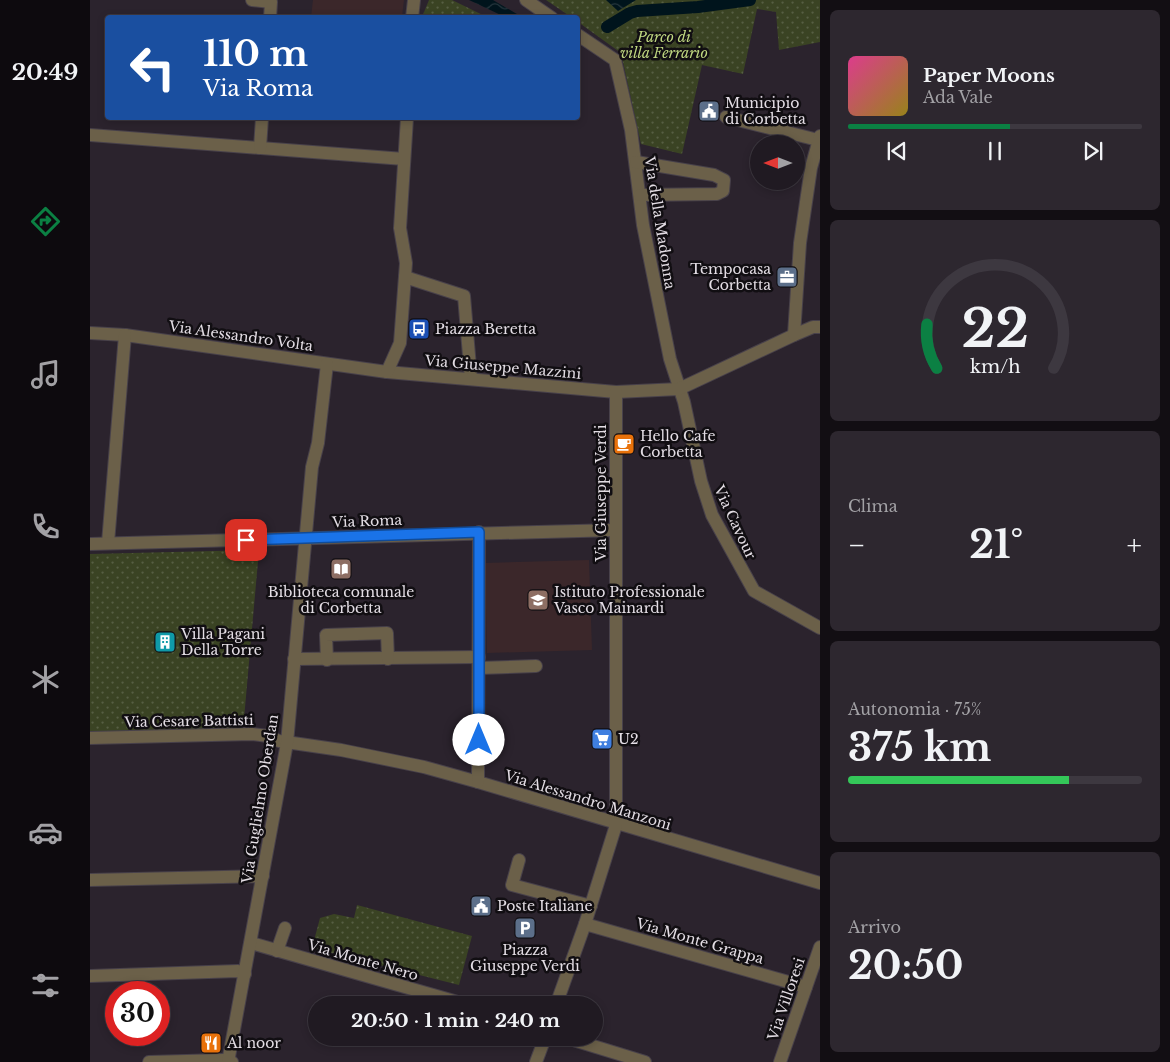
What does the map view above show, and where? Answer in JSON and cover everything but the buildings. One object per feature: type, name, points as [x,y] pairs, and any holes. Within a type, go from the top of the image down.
[{"type":"street","points":[[252,0],[271,2],[270,15]]},
{"type":"street","points":[[412,15],[414,0]]},
{"type":"street","points":[[526,0],[548,15]]},
{"type":"street","name":"Via della Madonna","points":[[580,36],[615,60],[631,130],[653,282],[678,389]]},
{"type":"street","points":[[726,117],[819,138],[811,168],[800,243],[794,335]]},
{"type":"street","points":[[260,148],[262,120]]},
{"type":"street","points":[[387,372],[400,343],[406,263],[400,228],[407,120]]},
{"type":"street","points":[[90,135],[404,159]]},
{"type":"street","points":[[636,162],[714,175],[724,180],[723,191],[717,194],[640,195]]},
{"type":"street","points":[[405,277],[464,296],[471,379]]},
{"type":"street","points":[[678,389],[794,335],[813,327],[820,327]]},
{"type":"street","name":"Via Alessandro Volta","points":[[90,333],[125,335],[387,372]]},
{"type":"street","points":[[108,543],[125,335]]},
{"type":"street","name":"Via Guglielmo Oberdan","points":[[229,1062],[287,742],[312,467],[318,444],[327,364]]},
{"type":"street","name":"Via Giuseppe Mazzini","points":[[387,372],[616,392],[678,389]]},
{"type":"street","name":"Via Cavour","points":[[678,389],[684,402],[700,481],[712,515],[738,565],[754,591],[820,628]]},
{"type":"street","name":"Via Giuseppe Verdi","points":[[559,996],[591,906],[616,825],[616,392]]},
{"type":"street","name":"Via Roma","points":[[90,544],[479,532],[616,530]]},
{"type":"street","points":[[478,782],[479,532]]},
{"type":"street","points":[[327,660],[326,636],[387,633],[388,659]]},
{"type":"street","points":[[294,660],[388,659],[536,666]]},
{"type":"street","name":"Via Cesare Battisti","points":[[90,738],[252,734],[268,736],[287,742]]},
{"type":"street","name":"Via Alessandro Manzoni","points":[[287,742],[341,750],[424,767],[616,825],[820,883]]},
{"type":"street","points":[[518,860],[512,885],[591,906]]},
{"type":"street","points":[[90,880],[263,876]]},
{"type":"street","name":"Via Monte Grappa","points":[[585,924],[806,987]]},
{"type":"street","points":[[277,952],[284,928]]},
{"type":"street","name":"Via Monte Nero","points":[[251,943],[436,996]]},
{"type":"street","name":"Via Villoresi","points":[[780,1062],[820,947]]},
{"type":"street","points":[[90,976],[238,971],[245,974]]},
{"type":"street","points":[[536,1062],[542,1046]]},
{"type":"street","points":[[593,1046],[645,1062]]},
{"type":"street","points":[[149,1062],[229,1062]]},
{"type":"shaded area","points":[[313,0],[404,0],[402,15],[311,15]]},
{"type":"shaded area","name":"Istituto Professionale Vasco Mainardi","points":[[589,560],[592,650],[487,653],[485,563]]},
{"type":"green space","points":[[429,0],[452,0],[483,15],[423,15]]},
{"type":"green space","name":"Parco di villa Ferrario","points":[[546,0],[820,0],[820,42],[779,50],[776,12],[757,9],[743,74],[702,65],[682,154],[641,144],[621,53],[580,23],[580,15],[568,15]]},
{"type":"green space","points":[[259,550],[243,730],[90,734],[90,554]]},
{"type":"green space","points":[[357,905],[472,936],[459,985],[312,948],[320,918],[334,914],[354,918]]},
{"type":"water","points":[[469,0],[493,0],[519,15],[501,15]]},
{"type":"water","points":[[606,0],[636,0],[618,11]]},
{"type":"waterway","points":[[607,27],[630,13],[637,11],[698,7],[750,0]]},
{"type":"place","name":"Municipio di Corbetta","points":[[709,111]]},
{"type":"place","name":"Tempocasa Corbetta","points":[[787,277]]},
{"type":"place","name":"Piazza Beretta","points":[[419,329]]},
{"type":"place","name":"Hello Cafe Corbetta","points":[[624,444]]},
{"type":"place","name":"Biblioteca comunale di Corbetta","points":[[341,569]]},
{"type":"place","name":"Istituto Professionale Vasco Mainardi","points":[[538,600]]},
{"type":"place","name":"Villa Pagani Della Torre","points":[[165,642]]},
{"type":"place","name":"U2","points":[[602,739]]},
{"type":"place","name":"Poste Italiane","points":[[481,906]]},
{"type":"place","name":"Piazza Giuseppe Verdi","points":[[525,928]]},
{"type":"place","name":"Al noor","points":[[211,1043]]},
{"type":"route","points":[[246,540],[479,532],[479,740]]}]
